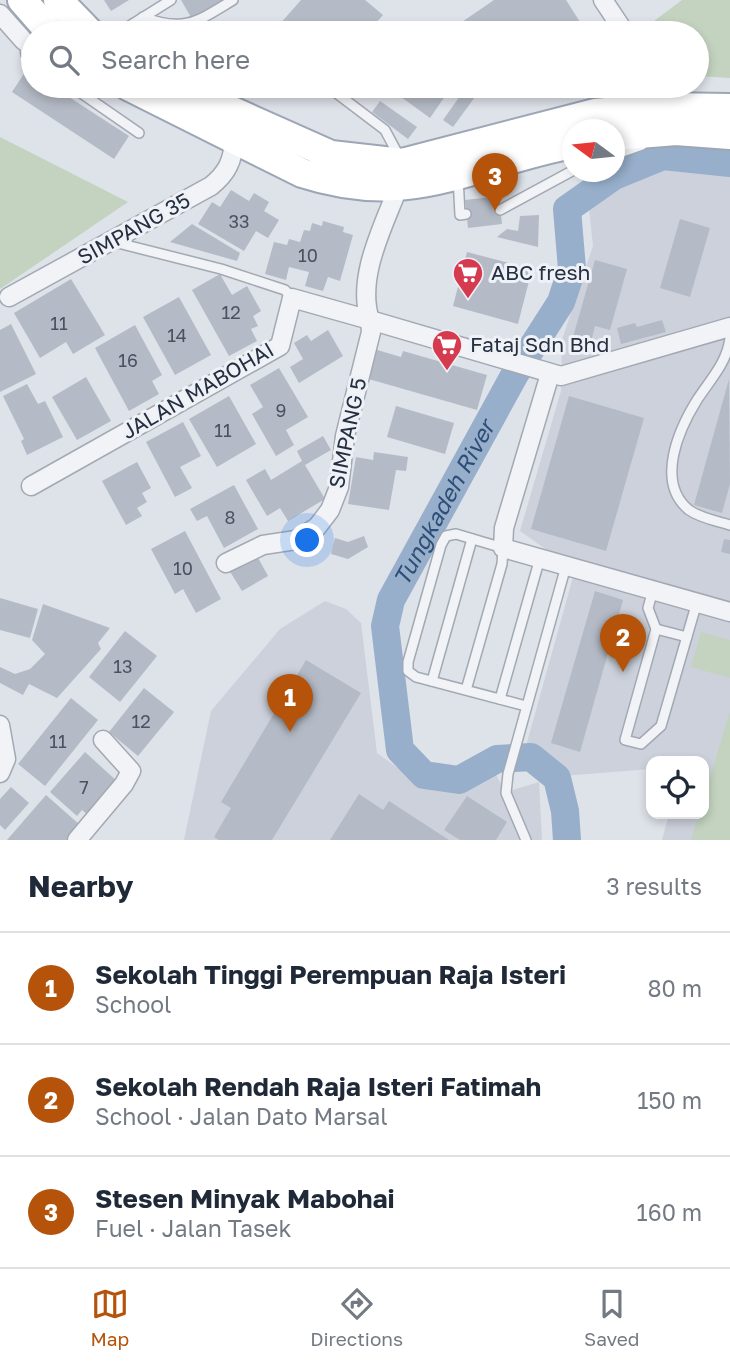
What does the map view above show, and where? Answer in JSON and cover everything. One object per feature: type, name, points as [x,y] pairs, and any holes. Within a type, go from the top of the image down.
[{"type":"main road","points":[[22,0],[31,21]]},
{"type":"main road","points":[[58,0],[78,21]]},
{"type":"main road","points":[[152,98],[302,173],[331,182],[360,173],[458,176],[562,147]]},
{"type":"main road","points":[[202,98],[331,155],[360,173]]},
{"type":"main road","points":[[400,176],[595,113],[651,98]]},
{"type":"main road","points":[[671,98],[730,108]]},
{"type":"main road","points":[[625,135],[676,131],[730,135]]},
{"type":"street","points":[[603,0],[617,21]]},
{"type":"street","points":[[0,14],[21,27]]},
{"type":"street","name":"SIMPANG 35","points":[[9,298],[112,242],[223,176],[233,157],[234,140]]},
{"type":"street","points":[[370,320],[365,306],[367,281],[400,176]]},
{"type":"street","points":[[292,298],[543,372],[574,374],[730,327]]},
{"type":"street","name":"JALAN MABOHAI","points":[[30,486],[280,346],[292,298]]},
{"type":"street","name":"SIMPANG 5","points":[[226,563],[263,545],[296,540],[317,527],[330,510],[339,486],[345,436],[371,332],[370,320]]},
{"type":"street","points":[[543,372],[504,528],[503,548],[730,612]]},
{"type":"street","points":[[0,725],[6,759],[0,773]]},
{"type":"street","points":[[77,840],[124,784],[131,771],[103,740]]},
{"type":"lane","points":[[137,21],[171,0]]},
{"type":"lane","points":[[199,21],[233,0]]},
{"type":"lane","points":[[143,17],[160,21]]},
{"type":"lane","points":[[88,98],[139,133]]},
{"type":"lane","points":[[343,98],[384,130],[396,147],[400,176]]},
{"type":"lane","points":[[625,151],[676,131]]},
{"type":"lane","points":[[458,176],[460,215],[466,214]]},
{"type":"lane","points":[[500,210],[562,176]]},
{"type":"lane","points":[[112,242],[221,269],[285,290],[292,298]]},
{"type":"lane","points":[[730,338],[725,360],[683,425],[671,467],[680,500],[689,509],[730,525]]},
{"type":"lane","points":[[466,690],[502,564],[503,548],[456,534],[446,536],[441,545],[408,662],[408,671],[416,677],[526,706]]},
{"type":"lane","points":[[432,681],[472,539]]},
{"type":"lane","points":[[500,699],[540,558]]},
{"type":"lane","points":[[526,840],[506,793],[508,774],[566,566]]},
{"type":"lane","points":[[653,590],[648,608],[656,629],[625,740],[641,744],[661,726],[697,602]]},
{"type":"lane","points":[[656,629],[687,637]]},
{"type":"shaded area","points":[[647,155],[730,164],[730,840],[662,840],[668,819],[709,819],[709,756],[646,756],[646,769],[562,776],[526,746],[575,570],[520,531],[561,391],[562,340],[593,246],[588,199],[611,182],[625,182],[625,171]]},
{"type":"shaded area","points":[[325,601],[346,609],[361,623],[377,753],[427,789],[459,793],[496,775],[506,792],[539,782],[542,840],[184,840],[211,711],[280,629]]},
{"type":"green space","points":[[682,0],[730,0],[730,78],[709,77],[709,21],[654,21]]},
{"type":"green space","points":[[0,137],[128,202],[0,289]]},
{"type":"green space","points":[[701,632],[730,640],[730,678],[691,667]]},
{"type":"green space","points":[[730,711],[730,840],[691,840],[697,819],[709,819],[709,781]]},
{"type":"building","points":[[104,0],[129,0],[111,11]]},
{"type":"building","points":[[181,0],[224,0],[192,19]]},
{"type":"building","points":[[301,0],[365,0],[383,15],[378,21],[283,21]]},
{"type":"building","points":[[494,0],[566,0],[579,21],[463,21]]},
{"type":"building","points":[[21,78],[21,98],[12,92]]},
{"type":"building","points":[[21,98],[70,98],[129,136],[114,159]]},
{"type":"building","points":[[402,98],[444,98],[430,118]]},
{"type":"building","points":[[459,98],[474,98],[453,127],[443,120]]},
{"type":"building","points":[[380,101],[417,127],[408,139],[372,112]]},
{"type":"building","points":[[231,190],[249,201],[254,193],[269,202],[264,211],[279,220],[268,238],[256,231],[244,251],[198,224],[212,202],[220,207]]},
{"type":"building","points":[[499,196],[502,224],[468,228],[465,200]]},
{"type":"building","points":[[539,215],[538,247],[497,237],[507,229],[518,231],[520,216]]},
{"type":"building","points":[[680,219],[710,228],[690,297],[660,288]]},
{"type":"building","points":[[323,221],[344,227],[343,232],[353,235],[340,281],[328,277],[323,291],[305,286],[309,272],[289,267],[286,280],[265,274],[274,242],[287,245],[289,239],[300,242],[304,230],[310,231],[312,223],[322,226]]},
{"type":"building","points":[[192,224],[240,253],[237,261],[170,242]]},
{"type":"building","points":[[467,252],[532,269],[518,324],[453,306]]},
{"type":"building","points":[[595,260],[627,269],[610,330],[595,326],[591,342],[573,337]]},
{"type":"building","points":[[220,274],[232,295],[247,286],[261,311],[253,316],[258,326],[251,329],[257,341],[229,356],[192,290]]},
{"type":"building","points":[[71,279],[105,335],[73,354],[66,342],[40,358],[14,313]]},
{"type":"building","points":[[179,297],[211,355],[175,375],[143,317]]},
{"type":"building","points":[[662,320],[666,332],[621,344],[617,328],[635,323],[637,327]]},
{"type":"building","points":[[11,324],[36,374],[0,392],[0,330]]},
{"type":"building","points":[[135,325],[162,375],[152,381],[159,394],[129,411],[95,348]]},
{"type":"building","points":[[328,330],[343,356],[299,383],[290,367],[303,359],[294,343],[307,335],[311,341]]},
{"type":"building","points":[[374,349],[401,357],[403,351],[487,375],[477,410],[365,378]]},
{"type":"building","points":[[279,368],[308,417],[286,430],[294,445],[276,456],[252,414],[263,407],[250,385]]},
{"type":"building","points":[[86,377],[111,421],[77,440],[52,397]]},
{"type":"building","points":[[729,379],[730,484],[722,513],[694,505]]},
{"type":"building","points":[[27,384],[38,404],[45,401],[63,437],[27,455],[21,441],[24,439],[3,396]]},
{"type":"building","points":[[229,396],[256,444],[217,467],[189,419]]},
{"type":"building","points":[[569,396],[644,418],[606,551],[531,529]]},
{"type":"building","points":[[396,406],[454,423],[445,454],[387,437]]},
{"type":"building","points":[[183,422],[201,456],[180,467],[192,488],[175,497],[146,442]]},
{"type":"building","points":[[323,436],[331,450],[305,465],[325,499],[288,521],[280,508],[267,516],[246,480],[265,469],[271,480],[302,461],[297,451]]},
{"type":"building","points":[[374,452],[408,457],[406,471],[396,470],[389,510],[348,504],[356,457],[373,460]]},
{"type":"building","points":[[137,462],[151,488],[142,493],[147,502],[137,508],[142,516],[126,525],[102,481]]},
{"type":"building","points":[[234,485],[258,529],[224,548],[207,516],[197,521],[190,509]]},
{"type":"building","points":[[185,531],[221,599],[196,613],[183,589],[175,594],[151,549]]},
{"type":"building","points":[[364,536],[368,547],[348,559],[331,554],[335,538],[348,542]]},
{"type":"building","points":[[724,539],[730,540],[730,554],[721,552]]},
{"type":"building","points":[[256,554],[268,576],[242,591],[229,570]]},
{"type":"building","points":[[595,591],[623,600],[580,752],[551,743]]},
{"type":"building","points":[[0,598],[38,609],[30,638],[0,630]]},
{"type":"building","points":[[43,604],[110,628],[98,643],[101,649],[57,698],[29,684],[23,695],[0,683],[0,667],[15,674],[30,669],[45,654],[32,640]]},
{"type":"building","points":[[125,631],[157,656],[120,702],[89,677]]},
{"type":"building","points":[[306,660],[361,693],[272,840],[219,840],[214,837],[231,808],[221,802]]},
{"type":"building","points":[[144,688],[174,712],[138,756],[109,732]]},
{"type":"building","points":[[71,698],[98,720],[45,786],[18,764]]},
{"type":"building","points":[[85,752],[119,783],[90,817],[82,810],[77,816],[50,792]]},
{"type":"building","points":[[11,787],[29,803],[5,830],[0,825],[0,799]]},
{"type":"building","points":[[359,794],[383,810],[389,801],[449,840],[330,840]]},
{"type":"building","points":[[46,795],[80,825],[67,840],[7,840]]},
{"type":"building","points":[[467,796],[507,822],[496,840],[460,840],[444,830]]},
{"type":"waterway","name":"Tungkadeh River","points":[[567,840],[565,811],[557,778],[531,757],[497,759],[459,780],[424,775],[400,750],[385,626],[391,600],[515,374],[561,302],[572,269],[567,209],[614,176],[663,156],[730,163]]},
{"type":"place","name":"Stesen Minyak Mabohai","points":[[495,211]]},
{"type":"place","name":"ABC fresh","points":[[468,300]]},
{"type":"place","name":"Fataj Sdn Bhd","points":[[447,372]]},
{"type":"place","name":"Sekolah Rendah Raja Isteri Fatimah","points":[[623,672]]},
{"type":"place","name":"Sekolah Tinggi Perempuan Raja Isteri","points":[[290,732]]}]
